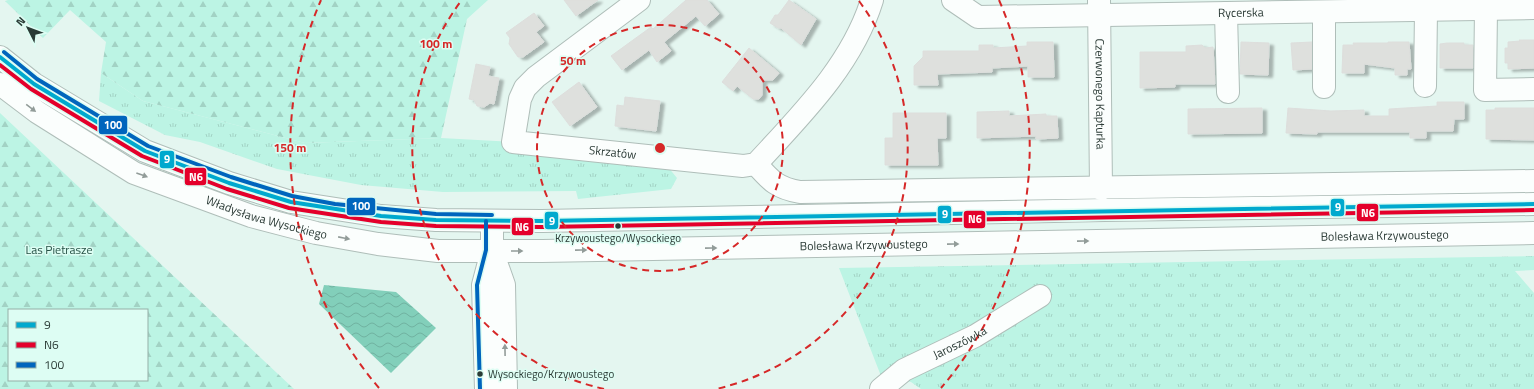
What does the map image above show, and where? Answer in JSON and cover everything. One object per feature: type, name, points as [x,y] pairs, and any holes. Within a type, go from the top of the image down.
[{"type":"main road","name":"Skrzatów","points":[[639,0],[536,77],[525,88],[520,99],[513,142],[743,166],[756,164]]},
{"type":"main road","points":[[872,0],[867,16],[853,47],[822,89],[756,164],[773,183],[780,187],[800,192],[1101,189],[1534,181]]},
{"type":"main road","name":"Rycerska","points":[[953,0],[978,17],[1100,7],[1226,13],[1324,12],[1364,6],[1426,10],[1534,8]]},
{"type":"main road","name":"Czerwonego Kapturka","points":[[1100,7],[1101,189]]},
{"type":"main road","points":[[1486,9],[1485,90],[1534,89]]},
{"type":"main road","points":[[1425,86],[1426,10]]},
{"type":"main road","points":[[1324,12],[1324,87]]},
{"type":"main road","points":[[1226,13],[1228,92]]},
{"type":"main road","name":"Władysława Wysockiego","points":[[0,57],[34,84],[69,99],[145,151],[229,183],[291,202],[381,216],[436,220],[492,221]]},
{"type":"main road","name":"Władysława Wysockiego","points":[[0,84],[37,112],[134,173],[251,216],[316,233],[378,244],[438,251],[492,251]]},
{"type":"main road","points":[[486,389],[483,285],[492,251],[492,221],[759,218],[1242,208],[1534,204]]},
{"type":"main road","points":[[1234,239],[1226,233],[1223,226],[1224,220],[1242,208]]},
{"type":"main road","name":"Bolesława Krzywoustego","points":[[492,251],[1534,233]]},
{"type":"main road","points":[[492,251],[504,285],[506,389]]},
{"type":"main road","name":"Jaroszówka","points":[[881,389],[904,370],[975,336],[1040,296]]},
{"type":"green space","points":[[488,0],[467,19],[441,138],[305,143],[143,101],[101,73],[106,42],[70,10],[43,38],[5,1]]},
{"type":"green space","points":[[101,73],[143,101],[305,143],[441,138],[513,142],[668,167],[677,178],[671,189],[578,199],[576,191],[443,192],[361,185],[277,169],[200,142],[165,135],[99,101]]},
{"type":"green space","name":"Las Pietrasze","points":[[0,113],[294,389],[0,389]]},
{"type":"green space","points":[[1534,256],[1534,270],[1515,271],[1534,293],[1534,389],[921,389],[911,382],[881,376],[839,268]]},
{"type":"water","points":[[324,285],[396,292],[436,328],[391,373],[319,304]]},
{"type":"building","points":[[564,0],[598,0],[576,16]]},
{"type":"building","points":[[686,0],[707,0],[719,14],[705,26],[696,16],[664,42],[671,51],[657,62],[649,50],[622,70],[611,56],[651,27],[653,29]]},
{"type":"building","points":[[789,0],[816,19],[801,45],[781,28],[778,28],[770,23],[775,15],[778,15]]},
{"type":"building","points":[[534,13],[544,26],[536,32],[544,42],[523,57],[518,57],[509,44],[510,38],[506,33]]},
{"type":"building","points":[[1519,40],[1534,40],[1534,68],[1508,69],[1508,63],[1505,63],[1505,48],[1508,48],[1508,42],[1520,41]]},
{"type":"building","points":[[1027,42],[1053,42],[1054,77],[1028,77],[1028,66],[992,68],[992,72],[937,74],[938,85],[914,85],[914,66],[923,57],[923,51],[979,51],[979,45],[993,45],[993,48],[1027,46]]},
{"type":"building","points":[[1241,42],[1269,43],[1268,75],[1240,74]]},
{"type":"building","points":[[1312,42],[1312,69],[1293,70],[1291,43]]},
{"type":"building","points":[[1409,42],[1411,69],[1407,69],[1407,75],[1395,75],[1395,68],[1364,64],[1364,73],[1342,73],[1343,45],[1354,45],[1353,43]]},
{"type":"building","points":[[1464,43],[1464,45],[1473,45],[1473,68],[1440,68],[1440,44]]},
{"type":"building","points":[[1202,45],[1205,48],[1213,47],[1215,84],[1175,84],[1175,87],[1140,88],[1140,52],[1186,52],[1186,46]]},
{"type":"building","points":[[749,48],[779,73],[773,80],[762,80],[762,95],[759,99],[753,99],[737,86],[733,91],[722,82]]},
{"type":"building","points":[[476,64],[490,67],[488,76],[499,78],[494,104],[490,103],[484,107],[477,106],[474,100],[469,99]]},
{"type":"building","points":[[579,82],[597,107],[570,126],[552,102]]},
{"type":"building","points":[[625,97],[660,101],[656,131],[615,126],[617,105],[624,106]]},
{"type":"building","points":[[1437,102],[1464,102],[1464,119],[1454,119],[1453,131],[1426,131],[1426,138],[1410,138],[1410,132],[1317,132],[1317,134],[1286,133],[1288,108],[1331,111],[1364,110],[1364,116],[1389,116],[1389,109],[1437,106]]},
{"type":"building","points":[[1262,108],[1262,133],[1188,134],[1188,109]]},
{"type":"building","points":[[1495,108],[1534,108],[1534,140],[1486,139],[1486,110],[1495,110]]},
{"type":"building","points":[[1009,111],[1009,116],[1046,114],[1046,116],[1057,116],[1058,138],[1036,139],[1036,136],[977,138],[977,112]]},
{"type":"building","points":[[893,113],[946,113],[946,138],[937,138],[938,165],[885,165],[885,138],[893,138]]},
{"type":"transit line","name":"100","points":[[4,52],[37,79],[148,146],[231,177],[292,196],[335,204],[436,214],[492,215]]},
{"type":"transit line","name":"9","points":[[0,57],[34,84],[145,151],[229,183],[291,202],[381,216],[436,220],[542,221],[1534,204]]},
{"type":"transit line","name":"N6","points":[[0,65],[31,89],[142,156],[227,189],[289,208],[381,222],[436,226],[542,227],[1534,210]]},
{"type":"transit line","name":"100","points":[[480,389],[477,285],[486,250],[486,221]]},
{"type":"place","name":"Krzywoustego/Wysockiego","points":[[618,226]]},
{"type":"place","name":"Wysockiego/Krzywoustego","points":[[480,374]]}]
